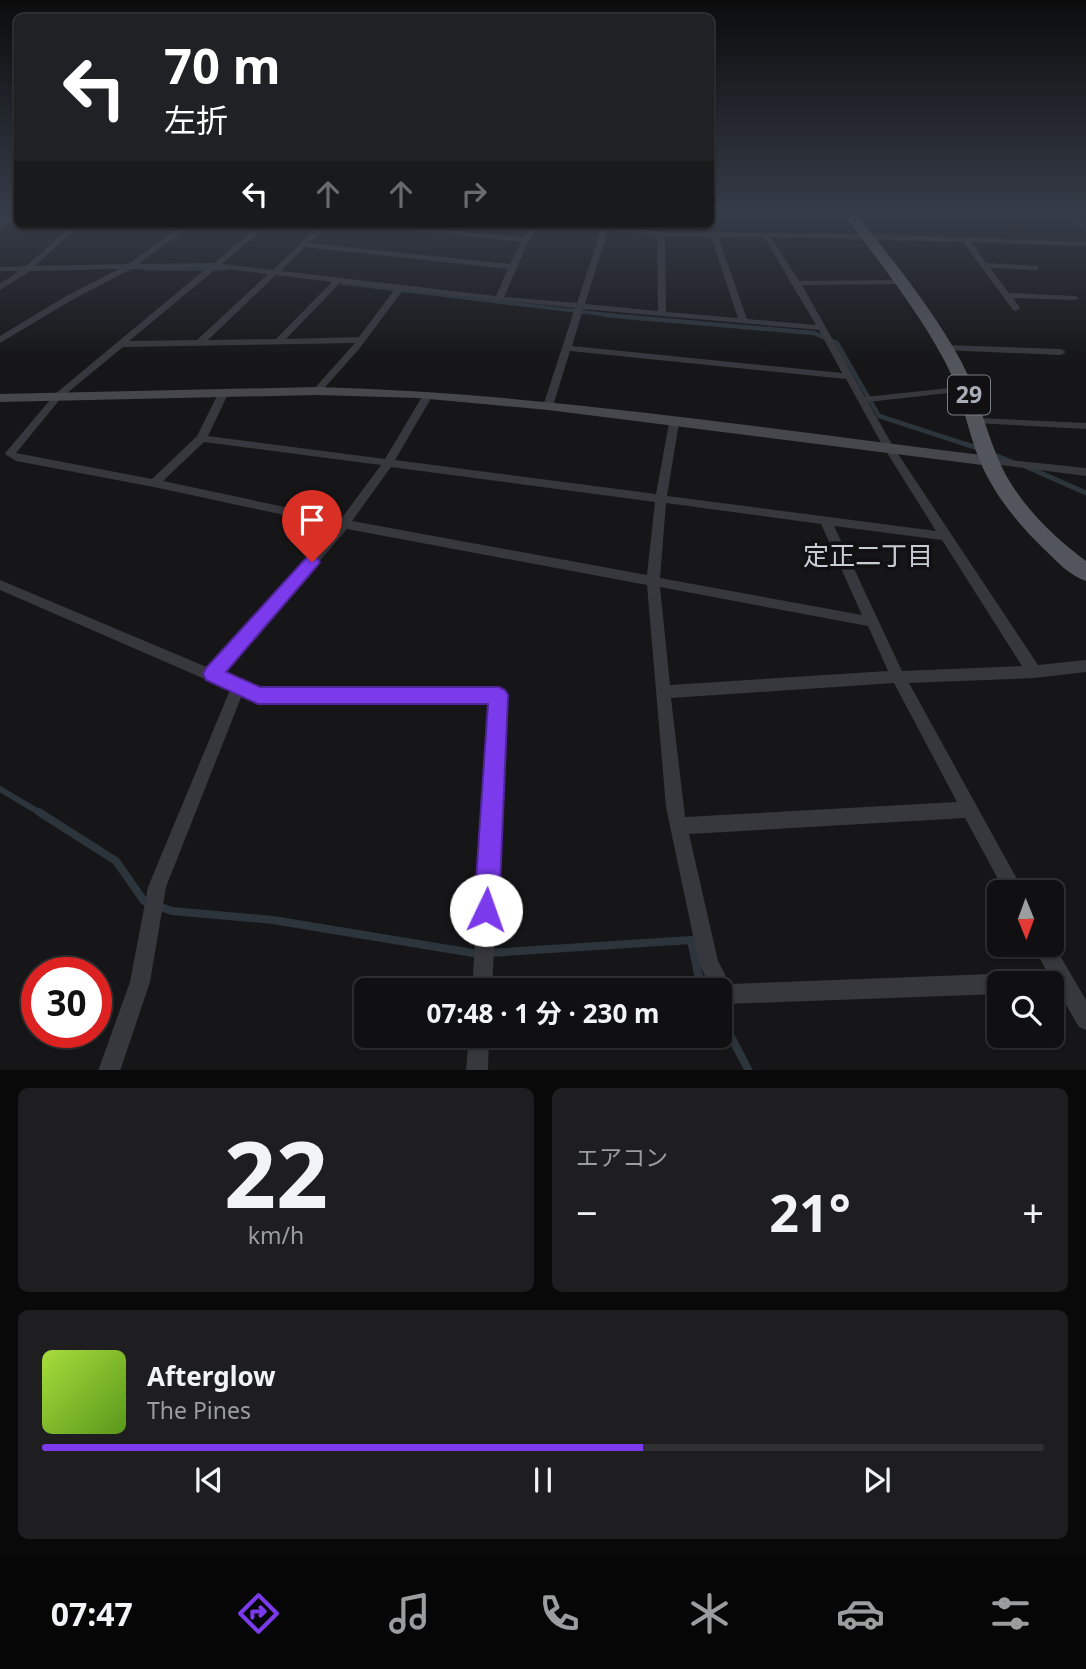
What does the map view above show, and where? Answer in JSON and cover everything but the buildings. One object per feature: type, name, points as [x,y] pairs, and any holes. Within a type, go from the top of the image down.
[{"type":"main road","name":"29","points":[[887,263],[945,348],[966,388],[990,461],[1005,490],[1049,542],[1086,573]]},
{"type":"street","points":[[0,288],[34,263]]},
{"type":"street","points":[[0,340],[69,298],[135,263]]},
{"type":"street","points":[[219,263],[58,396],[10,454],[16,458],[154,483],[344,524],[873,622]]},
{"type":"street","points":[[199,343],[283,263]]},
{"type":"street","points":[[474,263],[513,267]]},
{"type":"street","points":[[499,299],[515,263]]},
{"type":"street","points":[[548,406],[594,263]]},
{"type":"street","points":[[661,263],[662,315]]},
{"type":"street","points":[[724,263],[743,321]]},
{"type":"street","points":[[784,263],[889,447],[1034,672]]},
{"type":"street","points":[[0,269],[217,265],[580,308],[821,328]]},
{"type":"street","points":[[985,265],[1035,268]]},
{"type":"street","points":[[985,265],[1016,308]]},
{"type":"street","points":[[278,342],[338,280]]},
{"type":"street","points":[[797,283],[901,282]]},
{"type":"street","points":[[317,391],[361,340],[400,288]]},
{"type":"street","points":[[1006,295],[1074,298]]},
{"type":"street","points":[[120,344],[361,340]]},
{"type":"street","points":[[567,348],[848,376]]},
{"type":"street","points":[[945,348],[1061,352]]},
{"type":"street","points":[[861,400],[966,388]]},
{"type":"street","points":[[0,398],[317,391],[428,395],[548,406],[1086,472]]},
{"type":"street","points":[[154,483],[202,438],[223,394]]},
{"type":"street","points":[[213,674],[344,524],[389,461],[428,395]]},
{"type":"street","points":[[978,421],[1086,426]]},
{"type":"street","points":[[674,422],[661,498],[653,583],[678,826],[709,964],[725,994],[987,984]]},
{"type":"street","points":[[202,438],[944,536]]},
{"type":"street","points":[[825,519],[898,677],[1008,880]]},
{"type":"street","points":[[0,585],[258,695],[499,695],[483,978]]},
{"type":"street","points":[[663,692],[898,677],[1034,672],[1086,666]]},
{"type":"street","points":[[109,1070],[140,982],[157,887],[238,687]]},
{"type":"street","points":[[678,826],[970,809]]},
{"type":"street","points":[[1064,983],[1085,1015]]},
{"type":"street","points":[[477,1070],[478,1048]]},
{"type":"waterway","points":[[144,269],[225,269]]},
{"type":"waterway","points":[[342,283],[620,316]]},
{"type":"waterway","points":[[605,315],[620,316]]},
{"type":"waterway","points":[[620,316],[814,333],[837,343],[879,416],[971,446]]},
{"type":"waterway","points":[[620,316],[626,317]]},
{"type":"waterway","points":[[966,444],[980,449]]},
{"type":"waterway","points":[[992,454],[1012,462]]},
{"type":"waterway","points":[[1025,466],[1086,493]]},
{"type":"waterway","points":[[0,789],[42,814]]},
{"type":"waterway","points":[[39,812],[116,861],[144,901],[172,911],[273,920],[479,954]]},
{"type":"waterway","points":[[489,953],[691,940],[700,978]]},
{"type":"waterway","points":[[732,1039],[748,1070]]},
{"type":"district","name":"定正二丁目","points":[[868,556]]},
{"type":"route","points":[[312,562],[213,674],[258,695],[499,695],[486,910]]}]
